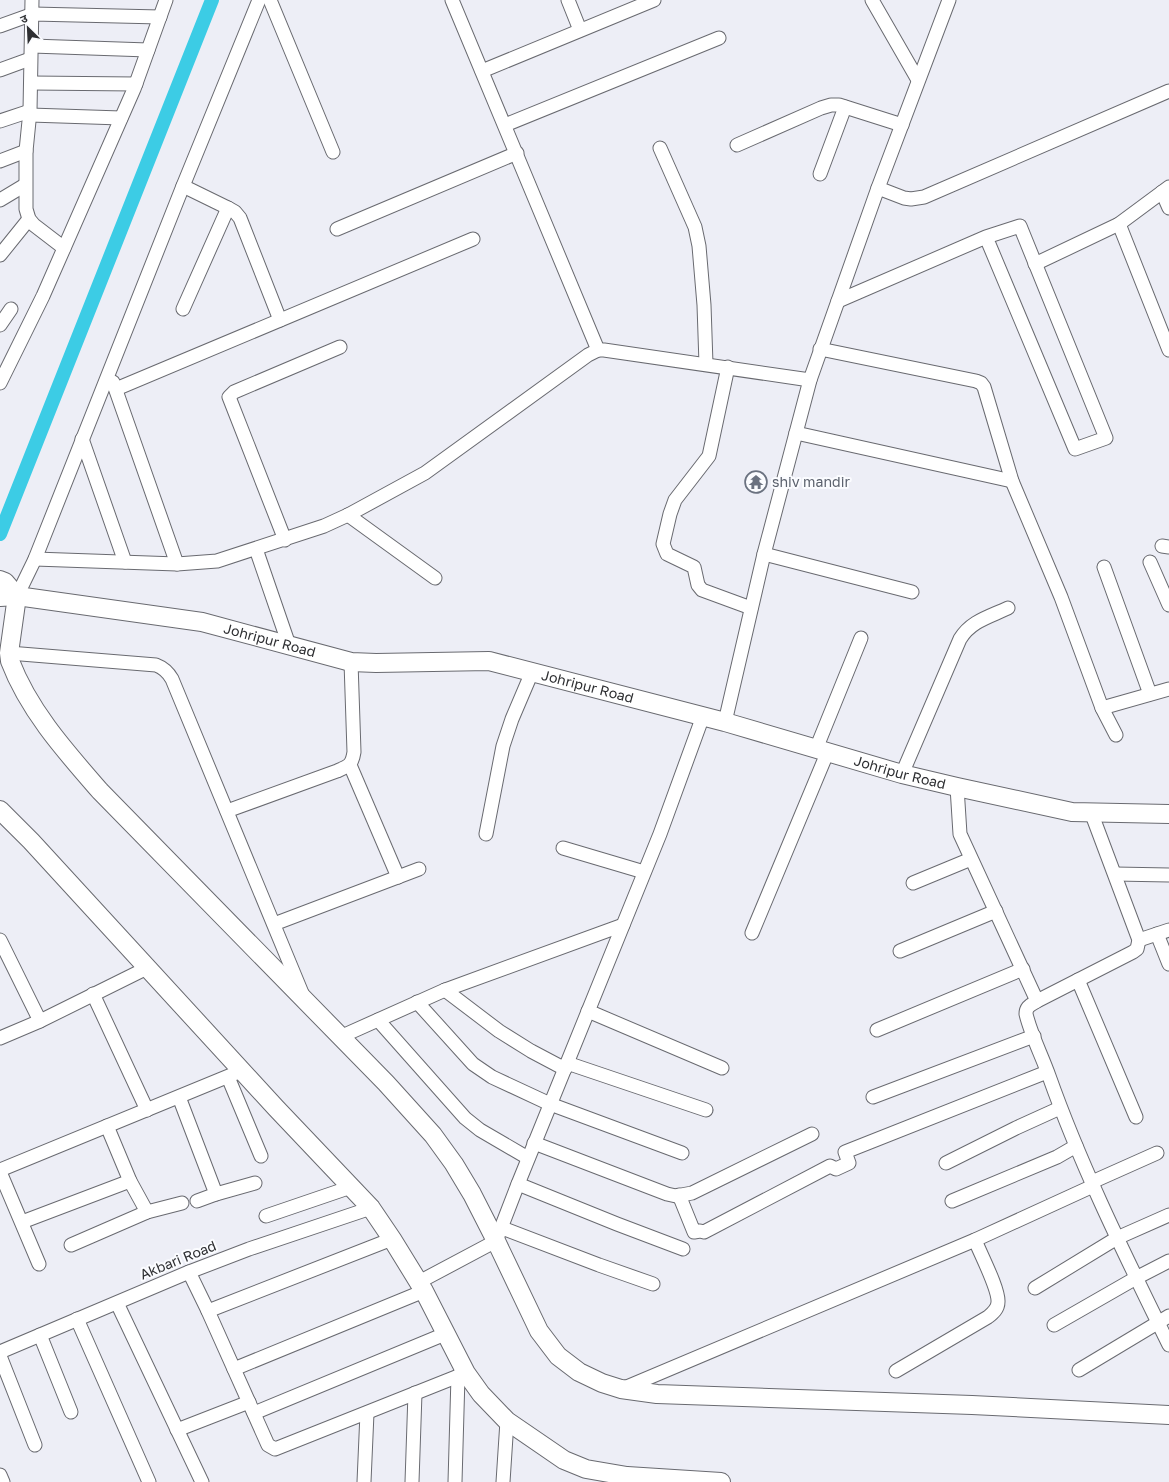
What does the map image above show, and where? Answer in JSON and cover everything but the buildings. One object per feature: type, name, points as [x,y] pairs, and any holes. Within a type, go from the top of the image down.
[{"type":"street","points":[[32,0],[33,14],[30,59],[30,113],[26,151],[26,209],[29,219],[64,248]]},
{"type":"street","points":[[0,384],[43,296],[136,84],[166,0]]},
{"type":"street","points":[[259,0],[109,370],[35,559],[5,589],[8,653],[13,668],[34,708],[67,753],[100,791],[386,1083],[433,1135],[499,1234],[539,1331],[558,1356],[579,1372],[621,1389],[657,1394],[972,1405],[1169,1415]]},
{"type":"street","points":[[270,0],[333,152]]},
{"type":"street","points":[[452,0],[598,350]]},
{"type":"street","points":[[568,0],[580,30]]},
{"type":"street","points":[[872,0],[918,80]]},
{"type":"street","points":[[725,722],[764,554],[810,380],[878,188],[949,0]]},
{"type":"street","points":[[482,71],[651,1]]},
{"type":"street","points":[[0,26],[33,14],[160,17]]},
{"type":"street","points":[[505,125],[719,38]]},
{"type":"street","points":[[32,46],[148,50]]},
{"type":"street","points":[[0,70],[30,59]]},
{"type":"street","points":[[31,83],[136,84]]},
{"type":"street","points":[[878,188],[911,200],[924,197],[1169,91]]},
{"type":"street","points":[[737,145],[821,108],[832,105],[846,107],[902,124]]},
{"type":"street","points":[[820,174],[846,107]]},
{"type":"street","points":[[0,121],[30,113],[121,118]]},
{"type":"street","points":[[660,148],[695,227],[699,246],[704,305],[706,364]]},
{"type":"street","points":[[0,161],[26,151]]},
{"type":"street","points":[[336,229],[517,153]]},
{"type":"street","points":[[0,200],[26,185]]},
{"type":"street","points":[[183,186],[228,208],[235,212],[240,218],[280,320]]},
{"type":"street","points":[[1036,264],[1119,224],[1166,190],[1169,208]]},
{"type":"street","points":[[183,309],[228,208]]},
{"type":"street","points":[[0,255],[29,219]]},
{"type":"street","points":[[1119,224],[1169,350]]},
{"type":"street","points":[[838,301],[986,237],[1020,226],[1106,438],[1075,449],[986,237]]},
{"type":"street","points":[[116,389],[473,239]]},
{"type":"street","points":[[0,325],[11,309]]},
{"type":"street","points":[[285,540],[229,397],[234,392],[340,347]]},
{"type":"street","points":[[820,349],[981,383],[986,390],[1012,481],[1061,597],[1102,708],[1116,735]]},
{"type":"street","points":[[35,559],[177,564],[217,562],[324,526],[348,515],[425,473],[588,355],[598,350],[728,367],[810,380]]},
{"type":"street","points":[[728,367],[709,456],[675,500],[663,544],[666,554],[694,567],[698,584],[702,590],[751,608]]},
{"type":"street","points":[[109,370],[177,564]]},
{"type":"street","points":[[796,433],[1012,481]]},
{"type":"street","points":[[82,439],[125,562]]},
{"type":"street","points":[[348,515],[435,578]]},
{"type":"street","points":[[256,549],[289,646]]},
{"type":"street","points":[[764,554],[912,592]]},
{"type":"street","points":[[1150,562],[1169,605]]},
{"type":"street","points":[[1104,567],[1150,694]]},
{"type":"street","name":"Johripur Road","points":[[5,589],[202,622],[350,662],[489,661],[703,716],[902,774],[957,787],[1072,812],[1169,814]]},
{"type":"street","points":[[902,774],[962,635],[970,626],[1008,608]]},
{"type":"street","points":[[752,933],[822,750],[861,638]]},
{"type":"street","points":[[8,653],[156,665],[162,667],[172,679],[306,1002]]},
{"type":"street","points":[[227,811],[338,772],[350,765],[354,752],[350,662]]},
{"type":"street","points":[[486,834],[503,746],[512,719],[532,672]]},
{"type":"street","points":[[1102,708],[1169,689]]},
{"type":"street","points":[[234,1369],[421,1286],[436,1273],[477,1252],[499,1234],[534,1143],[644,872],[703,716]]},
{"type":"street","points":[[350,765],[398,877]]},
{"type":"street","points":[[957,787],[960,834],[1037,1001]]},
{"type":"street","points":[[0,810],[31,841],[147,968],[235,1074],[371,1208],[421,1286],[445,1334],[462,1375],[507,1420],[564,1460],[586,1469],[628,1476],[721,1482]]},
{"type":"street","points":[[1090,812],[1139,940],[1138,948],[1133,952],[1037,1001],[1026,1009],[1027,1017],[1060,1108],[1076,1146],[1136,1278],[1164,1320],[1169,1345]]},
{"type":"street","points":[[563,848],[644,872]]},
{"type":"street","points":[[913,883],[971,859]]},
{"type":"street","points":[[274,924],[419,869]]},
{"type":"street","points":[[1114,874],[1169,875]]},
{"type":"street","points":[[900,951],[996,912]]},
{"type":"street","points":[[340,1037],[445,990],[623,925]]},
{"type":"street","points":[[1139,940],[1163,932],[1169,964]]},
{"type":"street","points":[[0,940],[40,1021]]},
{"type":"street","points":[[0,1038],[40,1021],[147,968]]},
{"type":"street","points":[[877,1030],[1023,969]]},
{"type":"street","points":[[1078,980],[1136,1117]]},
{"type":"street","points":[[445,990],[499,1031],[531,1051],[566,1066],[706,1110]]},
{"type":"street","points":[[93,994],[147,1110]]},
{"type":"street","points":[[417,1002],[473,1064],[492,1077],[550,1104],[682,1153]]},
{"type":"street","points":[[588,1011],[722,1068]]},
{"type":"street","points":[[378,1020],[465,1118],[480,1130],[528,1158]]},
{"type":"street","points":[[873,1098],[1034,1036]]},
{"type":"street","points":[[679,1195],[694,1232],[704,1232],[830,1166],[836,1169],[849,1163],[846,1152],[1047,1072]]},
{"type":"street","points":[[39,1264],[0,1171],[235,1074]]},
{"type":"street","points":[[235,1074],[261,1156]]},
{"type":"street","points":[[179,1097],[216,1194]]},
{"type":"street","points":[[946,1163],[1060,1108]]},
{"type":"street","points":[[107,1126],[130,1181],[147,1212]]},
{"type":"street","points":[[534,1143],[667,1194],[679,1195],[692,1193],[812,1134]]},
{"type":"street","points":[[952,1201],[1058,1156],[1076,1146]]},
{"type":"street","points":[[621,1389],[975,1240],[1157,1153]]},
{"type":"street","points":[[22,1222],[130,1181]]},
{"type":"street","points":[[197,1201],[255,1183]]},
{"type":"street","points":[[518,1184],[616,1224],[683,1248]]},
{"type":"street","points":[[266,1216],[351,1187]]},
{"type":"street","points":[[71,1245],[147,1212],[182,1203]]},
{"type":"street","name":"Akbari Road","points":[[0,1352],[189,1272],[249,1249],[371,1208]]},
{"type":"street","points":[[1035,1288],[1117,1238],[1169,1215]]},
{"type":"street","points":[[499,1234],[599,1265],[653,1284]]},
{"type":"street","points":[[208,1311],[392,1239]]},
{"type":"street","points":[[896,1371],[988,1317],[995,1311],[998,1303],[997,1293],[975,1240]]},
{"type":"street","points":[[1054,1325],[1169,1261]]},
{"type":"street","points":[[189,1272],[268,1445],[275,1449],[462,1375]]},
{"type":"street","points":[[117,1303],[202,1482]]},
{"type":"street","points":[[77,1319],[149,1482]]},
{"type":"street","points":[[1079,1370],[1164,1320]]},
{"type":"street","points":[[177,1430],[251,1408],[445,1334]]},
{"type":"street","points":[[40,1335],[71,1412]]},
{"type":"street","points":[[0,1356],[35,1445]]},
{"type":"street","points":[[455,1482],[462,1375]]},
{"type":"street","points":[[412,1482],[415,1394]]},
{"type":"street","points":[[364,1482],[367,1413]]},
{"type":"street","points":[[503,1482],[507,1420]]},
{"type":"street","points":[[0,1475],[3,1482]]},
{"type":"waterway","points":[[0,534],[212,0]]},
{"type":"place","name":"shiv mandir","points":[[756,482]]}]
